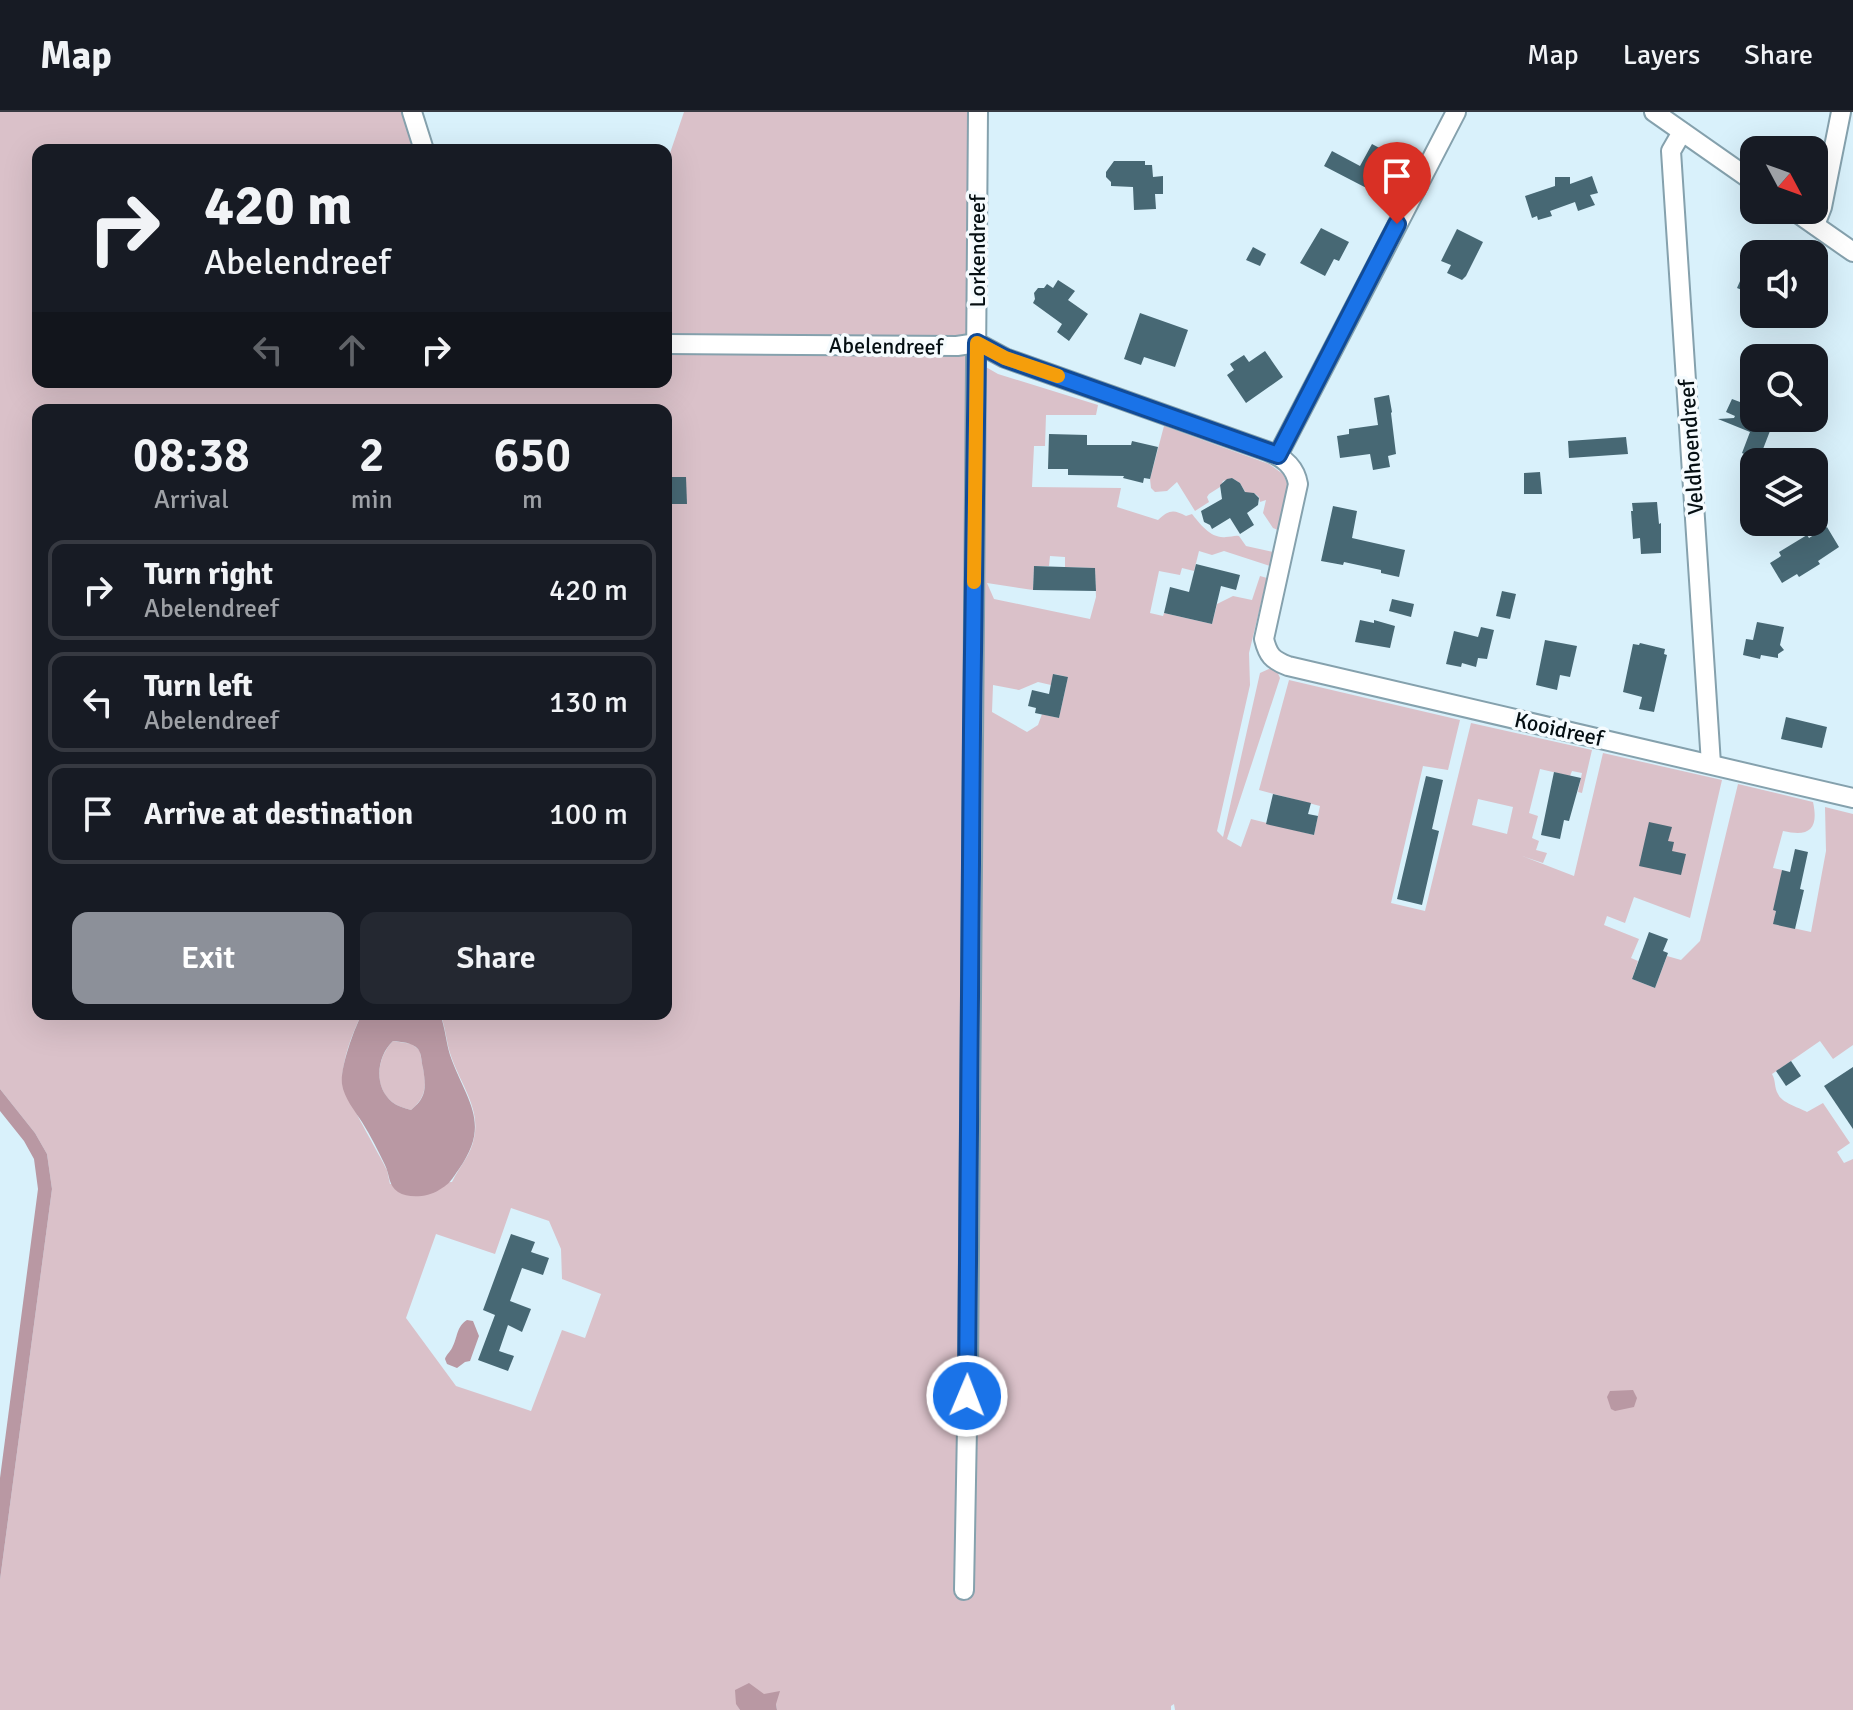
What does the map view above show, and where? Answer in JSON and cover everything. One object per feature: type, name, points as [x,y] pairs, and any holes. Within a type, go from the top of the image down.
[{"type":"street","points":[[412,112],[422,144]]},
{"type":"street","name":"Lorkendreef","points":[[964,1590],[978,112]]},
{"type":"street","points":[[977,343],[1005,358],[1278,455],[1456,112]]},
{"type":"street","points":[[1654,112],[1740,172]]},
{"type":"street","points":[[1841,112],[1825,194],[1815,225],[1853,252]]},
{"type":"street","name":"Veldhoendreef","points":[[1682,132],[1671,151],[1711,764]]},
{"type":"street","name":"Abelendreef","points":[[672,344],[957,346],[977,343]]},
{"type":"street","name":"Kooidreef","points":[[1278,455],[1288,462],[1298,484],[1264,639],[1268,654],[1275,661],[1853,798]]},
{"type":"shaded area","points":[[0,112],[407,112],[416,144],[32,144],[32,388],[672,388],[672,349],[958,351],[998,374],[1098,405],[1096,415],[1046,415],[1045,446],[1034,446],[1032,487],[1121,488],[1117,507],[1158,520],[1171,512],[1186,516],[1192,514],[1215,536],[1239,536],[1246,546],[1273,552],[1270,566],[1224,551],[1212,555],[1199,551],[1194,571],[1182,568],[1180,575],[1159,571],[1150,613],[1163,616],[1164,613],[1212,624],[1217,604],[1233,596],[1252,600],[1260,576],[1267,578],[1249,653],[1250,685],[1217,831],[1223,837],[1260,673],[1271,668],[1277,671],[1280,678],[1227,839],[1241,847],[1251,819],[1314,835],[1320,806],[1259,790],[1289,680],[1460,720],[1448,770],[1423,766],[1391,903],[1425,911],[1471,723],[1592,750],[1582,793],[1578,792],[1582,773],[1572,771],[1570,776],[1540,769],[1529,813],[1538,816],[1532,838],[1539,841],[1536,850],[1547,853],[1543,863],[1522,856],[1574,876],[1603,753],[1722,780],[1690,918],[1634,897],[1625,923],[1607,916],[1604,925],[1639,939],[1631,958],[1638,961],[1632,979],[1655,988],[1667,956],[1681,960],[1700,941],[1738,784],[1813,802],[1814,819],[1810,829],[1800,833],[1783,831],[1773,868],[1782,870],[1774,924],[1811,932],[1826,851],[1825,807],[1853,814],[1853,1045],[1833,1059],[1820,1041],[1772,1074],[1778,1094],[1787,1102],[1807,1112],[1823,1103],[1850,1143],[1837,1152],[1844,1163],[1853,1159],[1853,1710],[1175,1710],[1174,1704],[1171,1710],[777,1710],[776,1704],[736,1703],[740,1710],[0,1710],[0,1580],[52,1189],[47,1154],[35,1133],[0,1089]],"holes":[[[1050,556],[1065,557],[1065,567],[1095,568],[1096,597],[1090,619],[994,599],[987,583],[1033,590],[1034,566],[1049,566]],[[1054,674],[1068,677],[1059,718],[1042,714],[1038,725],[1027,732],[992,712],[993,685],[1019,690],[1038,682],[1051,685]],[[1478,799],[1513,807],[1507,834],[1472,825]],[[511,1208],[549,1221],[561,1249],[562,1279],[601,1294],[585,1338],[562,1330],[531,1411],[456,1386],[406,1318],[436,1234],[495,1254]]]},
{"type":"shaded area","points":[[684,112],[973,112],[970,341],[954,336],[672,334],[672,147]]},
{"type":"shaded area","points":[[1164,426],[1269,464],[1283,474],[1287,489],[1278,530],[1273,528],[1263,513],[1266,500],[1260,502],[1254,493],[1247,495],[1240,483],[1232,478],[1223,481],[1207,497],[1209,502],[1195,511],[1177,482],[1167,491],[1155,492],[1150,479]]},
{"type":"shaded area","points":[[360,1020],[442,1020],[450,1055],[469,1099],[475,1124],[469,1152],[443,1188],[424,1196],[402,1194],[395,1189],[345,1094],[343,1068]],"holes":[[[393,1041],[418,1049],[425,1081],[420,1101],[411,1110],[398,1106],[386,1095],[379,1071],[383,1055]]]},
{"type":"shaded area","points":[[393,1041],[412,1044],[420,1051],[424,1090],[411,1110],[392,1102],[382,1088],[381,1063]]},
{"type":"shaded area","points":[[0,1089],[35,1133],[47,1154],[52,1189],[0,1580],[0,1478],[38,1189],[34,1159],[0,1111]]},
{"type":"shaded area","points":[[467,1320],[473,1321],[479,1336],[470,1361],[457,1368],[447,1364],[445,1359],[459,1329]]},
{"type":"shaded area","points":[[1633,1390],[1637,1398],[1634,1407],[1611,1409],[1607,1397],[1610,1391]]},
{"type":"shaded area","points":[[749,1683],[764,1694],[780,1691],[777,1710],[740,1710],[736,1704],[735,1690]]},
{"type":"building","points":[[1372,144],[1385,151],[1373,172],[1386,179],[1378,194],[1324,166],[1332,151],[1360,166]]},
{"type":"building","points":[[1114,161],[1145,161],[1145,165],[1152,165],[1153,177],[1163,176],[1163,194],[1155,194],[1156,209],[1134,210],[1133,187],[1111,186],[1106,172]]},
{"type":"building","points":[[1592,176],[1598,193],[1590,195],[1595,205],[1578,211],[1575,202],[1550,211],[1552,216],[1538,220],[1537,216],[1532,218],[1525,196],[1555,186],[1555,177],[1570,177],[1570,184]]},
{"type":"building","points":[[1321,228],[1349,242],[1339,261],[1334,259],[1325,276],[1300,263]]},
{"type":"building","points":[[1457,229],[1483,242],[1462,280],[1447,273],[1451,265],[1441,261]]},
{"type":"building","points":[[1253,247],[1266,254],[1260,266],[1246,260]]},
{"type":"building","points":[[1058,280],[1075,291],[1068,300],[1088,314],[1069,341],[1057,332],[1062,324],[1033,303],[1038,288],[1044,288],[1047,284],[1053,288]]},
{"type":"building","points":[[1140,313],[1188,330],[1175,367],[1144,357],[1141,365],[1124,359]]},
{"type":"building","points":[[1265,351],[1283,377],[1246,403],[1227,375],[1234,370],[1230,364],[1244,355],[1249,362]]},
{"type":"building","points":[[1389,395],[1396,454],[1388,456],[1390,467],[1373,470],[1370,454],[1340,458],[1337,436],[1349,434],[1349,429],[1378,425],[1374,398]]},
{"type":"building","points":[[1732,399],[1740,402],[1740,428],[1718,419],[1734,418],[1726,412]]},
{"type":"building","points":[[1750,432],[1770,432],[1763,448],[1744,448]]},
{"type":"building","points":[[1049,434],[1087,435],[1087,445],[1131,445],[1132,441],[1158,447],[1150,479],[1144,478],[1143,483],[1124,476],[1068,475],[1068,469],[1048,469]]},
{"type":"building","points":[[1626,437],[1628,454],[1569,458],[1568,441]]},
{"type":"building","points":[[1540,472],[1542,494],[1524,494],[1524,473]]},
{"type":"building","points":[[672,477],[686,477],[687,504],[672,504]]},
{"type":"building","points":[[1232,478],[1240,483],[1245,492],[1254,493],[1259,498],[1258,505],[1247,513],[1254,525],[1240,534],[1230,518],[1212,529],[1204,522],[1201,511],[1222,499],[1220,485]]},
{"type":"building","points":[[1657,502],[1661,553],[1641,554],[1640,538],[1633,539],[1632,503]]},
{"type":"building","points":[[1333,506],[1357,511],[1352,538],[1405,550],[1399,577],[1344,562],[1343,565],[1321,561]]},
{"type":"building","points":[[1828,529],[1839,547],[1818,561],[1820,564],[1782,583],[1770,563],[1781,556],[1779,552],[1805,536],[1828,536]]},
{"type":"building","points":[[1196,564],[1240,575],[1236,590],[1221,586],[1212,624],[1164,613],[1170,587],[1189,592]]},
{"type":"building","points":[[1034,566],[1095,568],[1096,591],[1033,590]]},
{"type":"building","points":[[1502,591],[1516,594],[1510,619],[1496,616]]},
{"type":"building","points":[[1392,599],[1414,604],[1411,617],[1389,611]]},
{"type":"building","points":[[1360,620],[1395,626],[1390,648],[1355,642]]},
{"type":"building","points":[[1757,622],[1784,627],[1780,645],[1784,650],[1778,658],[1761,655],[1760,659],[1743,655],[1746,639],[1753,640]]},
{"type":"building","points":[[1481,627],[1494,630],[1487,659],[1478,658],[1476,667],[1462,663],[1461,667],[1446,664],[1454,631],[1478,637]]},
{"type":"building","points":[[1545,640],[1577,646],[1570,677],[1560,675],[1557,690],[1536,685]]},
{"type":"building","points":[[1633,644],[1665,649],[1664,654],[1667,655],[1654,712],[1639,709],[1642,697],[1623,692]]},
{"type":"building","points":[[1053,674],[1068,677],[1059,718],[1035,713],[1036,708],[1028,706],[1032,690],[1049,694]]},
{"type":"building","points":[[1786,717],[1827,727],[1822,748],[1781,739]]},
{"type":"building","points":[[1554,772],[1581,778],[1569,821],[1564,820],[1560,839],[1541,835]]},
{"type":"building","points":[[1426,776],[1443,780],[1432,829],[1439,831],[1422,905],[1397,899]]},
{"type":"building","points":[[1273,794],[1311,803],[1308,814],[1318,816],[1314,835],[1266,824]]},
{"type":"building","points":[[1649,822],[1672,827],[1668,841],[1674,842],[1672,851],[1686,854],[1681,875],[1639,866]]},
{"type":"building","points":[[1795,849],[1808,852],[1795,929],[1773,924],[1776,911],[1773,910],[1782,870],[1790,872]]},
{"type":"building","points":[[1649,932],[1668,939],[1663,951],[1668,953],[1655,988],[1632,979]]},
{"type":"building","points":[[1791,1061],[1801,1076],[1786,1086],[1776,1071]]},
{"type":"building","points":[[1853,1067],[1853,1129],[1824,1086]]},
{"type":"building","points":[[511,1234],[535,1242],[531,1252],[549,1258],[543,1275],[522,1268],[510,1301],[531,1309],[522,1332],[508,1325],[499,1351],[514,1356],[508,1371],[478,1360],[495,1315],[483,1310]]},
{"type":"slow traffic","points":[[974,582],[977,343],[1005,358],[1058,376]]},
{"type":"route","points":[[967,1396],[977,343],[1005,358],[1278,455],[1397,224]]}]
